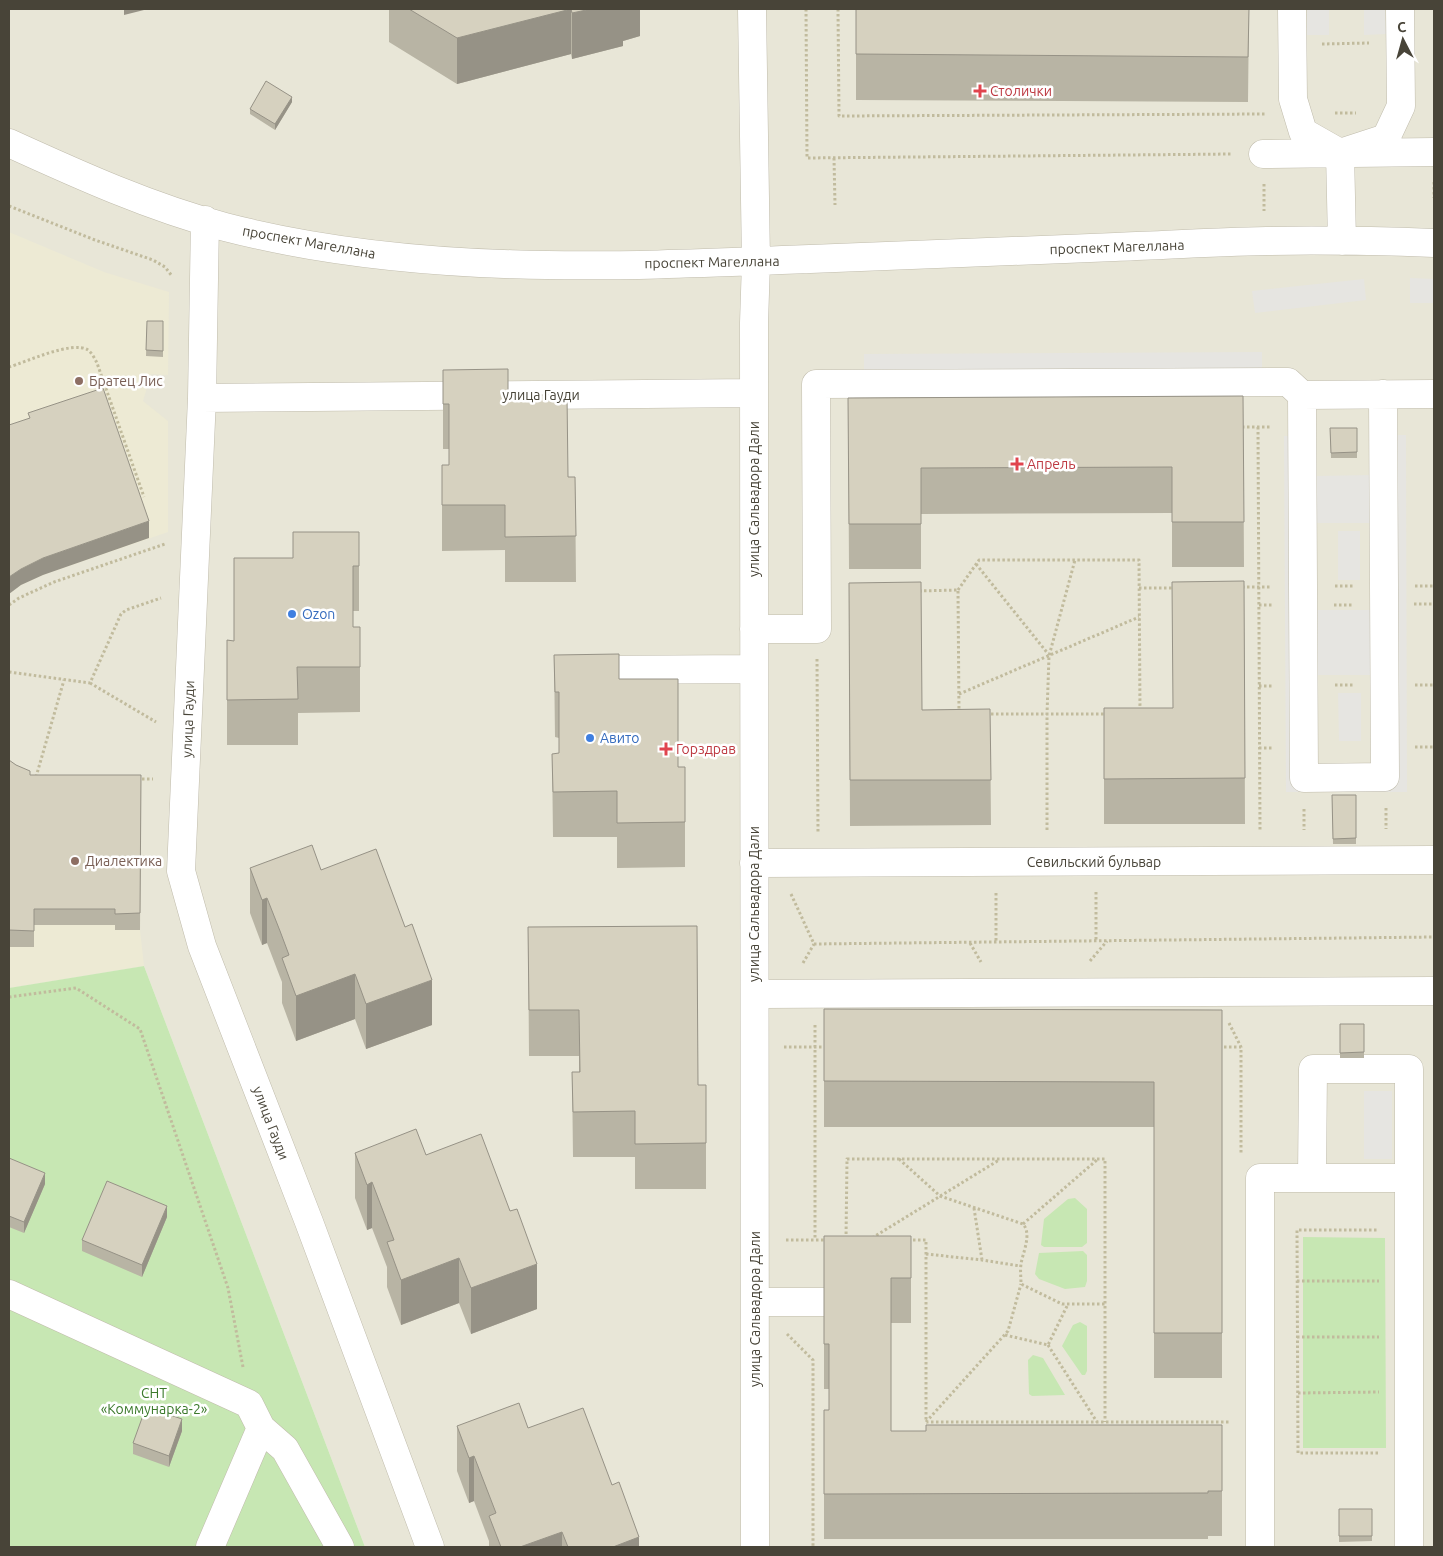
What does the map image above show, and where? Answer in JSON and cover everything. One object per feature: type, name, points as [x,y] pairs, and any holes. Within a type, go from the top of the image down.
[{"type":"street","name":"улица Сальвадора Дали","points":[[752,9],[756,262],[754,669],[765,863],[755,994],[755,1547]]},
{"type":"street","points":[[1292,9],[1293,99],[1303,132],[1340,153],[1386,138],[1401,106],[1400,9]]},
{"type":"street","name":"проспект Магеллана","points":[[9,143],[67,170],[140,200],[223,226],[302,244],[380,255],[454,262],[583,265],[756,262],[1265,241],[1434,242]]},
{"type":"street","points":[[1263,154],[1434,152]]},
{"type":"street","points":[[1340,153],[1342,240]]},
{"type":"street","points":[[202,398],[205,220]]},
{"type":"street","points":[[754,629],[817,629],[816,384],[1288,382],[1302,395],[1434,394]]},
{"type":"street","name":"улица Гауди","points":[[430,1547],[202,946],[181,871],[202,398],[754,394]]},
{"type":"street","points":[[1302,395],[1304,778],[1386,777],[1384,394]]},
{"type":"street","points":[[589,670],[754,669]]},
{"type":"street","name":"Севильский бульвар","points":[[765,863],[1434,860]]},
{"type":"street","points":[[755,994],[1434,991]]},
{"type":"street","points":[[1312,1178],[1313,1069],[1410,1069],[1409,1547]]},
{"type":"street","points":[[1260,1547],[1260,1178],[1409,1178]]},
{"type":"street","points":[[9,1294],[255,1416],[285,1449],[340,1547]]},
{"type":"street","points":[[755,1302],[824,1302]]},
{"type":"street","points":[[210,1547],[255,1416]]},
{"type":"path","points":[[806,9],[807,158],[1263,154],[1265,241]]},
{"type":"path","points":[[838,9],[838,116],[1398,113]]},
{"type":"path","points":[[1292,44],[1401,42]]},
{"type":"path","points":[[834,158],[835,205]]},
{"type":"path","points":[[9,206],[95,240],[153,260],[166,267],[173,277]]},
{"type":"path","points":[[9,367],[68,347],[88,350],[98,363],[144,497]]},
{"type":"path","points":[[1238,427],[1302,426]]},
{"type":"path","points":[[1258,427],[1260,861]]},
{"type":"path","points":[[9,605],[19,598],[54,582],[196,533]]},
{"type":"path","points":[[969,714],[959,714],[958,590],[979,560],[1139,560],[1140,714]]},
{"type":"path","points":[[1048,862],[1047,714],[1049,656],[1075,560]]},
{"type":"path","points":[[976,564],[1049,656]]},
{"type":"path","points":[[90,683],[121,614],[126,610],[194,588]]},
{"type":"path","points":[[912,591],[958,590]]},
{"type":"path","points":[[1259,605],[1434,604]]},
{"type":"path","points":[[959,694],[1139,617]]},
{"type":"path","points":[[817,629],[818,863]]},
{"type":"path","points":[[9,672],[90,683],[153,720]]},
{"type":"path","points":[[36,777],[64,680]]},
{"type":"path","points":[[1259,686],[1434,685]]},
{"type":"path","points":[[978,714],[1112,714]]},
{"type":"path","points":[[26,776],[45,779]]},
{"type":"path","points":[[1386,777],[1386,860]]},
{"type":"path","points":[[129,778],[185,778]]},
{"type":"path","points":[[1304,778],[1304,861]]},
{"type":"path","points":[[996,862],[996,942]]},
{"type":"path","points":[[1096,862],[1096,941]]},
{"type":"path","points":[[765,863],[814,944],[1434,937]]},
{"type":"path","points":[[9,997],[76,988],[140,1029],[228,1288],[255,1416]]},
{"type":"path","points":[[815,994],[815,1240]]},
{"type":"path","points":[[776,1047],[835,1047]]},
{"type":"path","points":[[1211,1047],[1241,1047],[1241,1160]]},
{"type":"path","points":[[846,1240],[847,1159],[1105,1159],[1105,1422]]},
{"type":"path","points":[[899,1159],[940,1196],[1023,1224],[1027,1235],[1020,1266],[1021,1284],[1008,1331],[926,1422]]},
{"type":"path","points":[[879,1240],[869,1240],[1000,1159]]},
{"type":"path","points":[[1023,1224],[1098,1159]]},
{"type":"path","points":[[974,1208],[982,1260]]},
{"type":"path","points":[[1381,1230],[1297,1230],[1298,1453],[1409,1453]]},
{"type":"path","points":[[776,1240],[832,1240]]},
{"type":"path","points":[[839,1240],[854,1240]]},
{"type":"path","points":[[907,1240],[926,1240],[926,1422]]},
{"type":"path","points":[[926,1254],[1020,1266]]},
{"type":"path","points":[[1297,1281],[1381,1281]]},
{"type":"path","points":[[1021,1284],[1062,1304],[1105,1304]]},
{"type":"path","points":[[1048,1344],[1069,1304]]},
{"type":"path","points":[[783,1329],[813,1360],[813,1547]]},
{"type":"path","points":[[1005,1335],[1048,1344],[1097,1422]]},
{"type":"path","points":[[1297,1337],[1381,1337]]},
{"type":"path","points":[[1298,1393],[1381,1392]]},
{"type":"path","points":[[926,1422],[1231,1422]]},
{"type":"shaded area","points":[[9,9],[1434,9],[1434,1547],[365,1547],[144,966],[9,988]]},
{"type":"shaded area","points":[[1307,9],[1329,9],[1329,35],[1307,35]]},
{"type":"shaded area","points":[[1364,9],[1385,9],[1386,34],[1364,35]]},
{"type":"shaded area","name":"Братец Лис","points":[[9,232],[104,272],[169,292],[168,375],[151,374],[143,401],[168,421],[168,532],[43,575],[21,585],[9,594]]},
{"type":"shaded area","points":[[1410,278],[1434,279],[1434,303],[1410,303]]},
{"type":"shaded area","points":[[1364,279],[1366,300],[1255,313],[1252,291]]},
{"type":"shaded area","points":[[1262,352],[1262,376],[864,378],[864,354]]},
{"type":"shaded area","points":[[1396,435],[1406,435],[1407,792],[1286,792],[1284,436],[1296,436],[1298,781],[1398,780]]},
{"type":"shaded area","points":[[1373,475],[1373,523],[1316,523],[1316,476]]},
{"type":"shaded area","points":[[1338,531],[1360,531],[1360,580],[1338,580]]},
{"type":"shaded area","points":[[1316,610],[1373,610],[1373,675],[1316,675]]},
{"type":"shaded area","points":[[1338,693],[1361,693],[1361,741],[1339,741]]},
{"type":"shaded area","name":"Диалектика","points":[[9,777],[141,792],[140,930],[144,966],[9,988]]},
{"type":"shaded area","points":[[1364,1091],[1392,1091],[1392,1159],[1364,1159]]},
{"type":"green space","name":"СНТ «Коммунарка-2»","points":[[144,966],[365,1547],[9,1547],[9,988]]},
{"type":"green space","points":[[1075,1198],[1087,1209],[1087,1243],[1082,1247],[1044,1247],[1041,1245],[1044,1219],[1068,1199]]},
{"type":"green space","points":[[1303,1237],[1385,1238],[1386,1448],[1303,1448]]},
{"type":"green space","points":[[1083,1251],[1087,1255],[1087,1281],[1085,1287],[1065,1289],[1039,1279],[1035,1274],[1039,1253]]},
{"type":"green space","points":[[1080,1322],[1087,1326],[1087,1371],[1085,1375],[1082,1375],[1062,1346],[1073,1325]]},
{"type":"green space","points":[[1033,1355],[1043,1358],[1065,1395],[1032,1396],[1029,1394],[1028,1360]]},
{"type":"building","points":[[409,9],[571,9],[457,38]]},
{"type":"building","points":[[571,9],[591,9],[572,13]]},
{"type":"building","points":[[856,9],[1249,9],[1248,57],[856,54]]},
{"type":"building","points":[[266,81],[292,97],[275,124],[250,109]]},
{"type":"building","points":[[147,321],[163,321],[163,351],[146,350]]},
{"type":"building","points":[[508,369],[508,395],[567,395],[568,477],[575,477],[576,536],[505,537],[505,505],[442,505],[442,465],[449,465],[449,404],[443,404],[443,370]]},
{"type":"building","points":[[103,388],[149,521],[43,558],[9,577],[9,425],[30,418],[28,413]]},
{"type":"building","points":[[1243,396],[1244,522],[1172,522],[1172,467],[921,468],[921,524],[849,524],[848,398]]},
{"type":"building","points":[[1330,428],[1357,428],[1357,452],[1331,453]]},
{"type":"building","points":[[293,532],[359,532],[359,566],[353,566],[353,627],[360,627],[360,667],[297,667],[298,699],[227,700],[227,640],[234,641],[234,558],[293,558]]},
{"type":"building","points":[[1244,581],[1245,778],[1104,779],[1104,708],[1173,708],[1172,582]]},
{"type":"building","points":[[921,582],[922,710],[990,709],[991,780],[850,780],[849,583]]},
{"type":"building","points":[[619,654],[619,679],[678,679],[678,767],[685,767],[685,822],[617,823],[617,791],[553,792],[552,754],[559,753],[559,692],[555,692],[554,655]]},
{"type":"building","name":"Диалектика","points":[[9,760],[30,771],[30,775],[141,775],[140,913],[115,914],[115,909],[34,909],[34,931],[9,930]]},
{"type":"building","points":[[1332,795],[1356,795],[1356,838],[1333,839]]},
{"type":"building","points":[[312,845],[321,870],[376,849],[405,927],[412,924],[432,980],[366,1004],[355,974],[296,996],[282,958],[289,955],[267,898],[262,900],[250,868]]},
{"type":"building","points":[[697,926],[698,1085],[706,1085],[706,1143],[635,1144],[635,1111],[573,1112],[572,1072],[580,1072],[579,1010],[529,1010],[528,927]]},
{"type":"building","points":[[824,1009],[1222,1010],[1222,1333],[1154,1333],[1154,1082],[824,1081]]},
{"type":"building","points":[[1340,1024],[1364,1024],[1364,1052],[1340,1053]]},
{"type":"building","points":[[416,1129],[426,1155],[481,1134],[510,1211],[517,1209],[537,1264],[471,1288],[459,1258],[401,1280],[387,1242],[394,1240],[372,1182],[367,1185],[355,1153]]},
{"type":"building","points":[[9,1158],[45,1173],[24,1222],[9,1216]]},
{"type":"building","points":[[107,1181],[167,1206],[142,1265],[82,1240]]},
{"type":"building","points":[[824,1236],[911,1236],[911,1278],[891,1278],[891,1431],[926,1431],[926,1425],[1222,1425],[1222,1491],[1208,1491],[1208,1493],[824,1494],[824,1410],[829,1410],[829,1344],[824,1344]]},
{"type":"building","points":[[519,1403],[528,1428],[583,1408],[612,1485],[619,1482],[639,1537],[613,1547],[568,1547],[562,1532],[520,1547],[501,1547],[489,1516],[496,1513],[474,1456],[469,1458],[457,1426]]},
{"type":"building","points":[[146,1407],[182,1419],[169,1456],[133,1443]]},
{"type":"building","points":[[1339,1509],[1372,1509],[1372,1536],[1339,1536]]},
{"type":"place","name":"Столички","points":[[980,91]]},
{"type":"place","name":"Братец Лис","points":[[79,381]]},
{"type":"place","name":"Апрель","points":[[1017,464]]},
{"type":"place","name":"Ozon","points":[[292,614]]},
{"type":"place","name":"Авито","points":[[590,738]]},
{"type":"place","name":"Горздрав","points":[[666,749]]},
{"type":"place","name":"Диалектика","points":[[75,861]]}]
